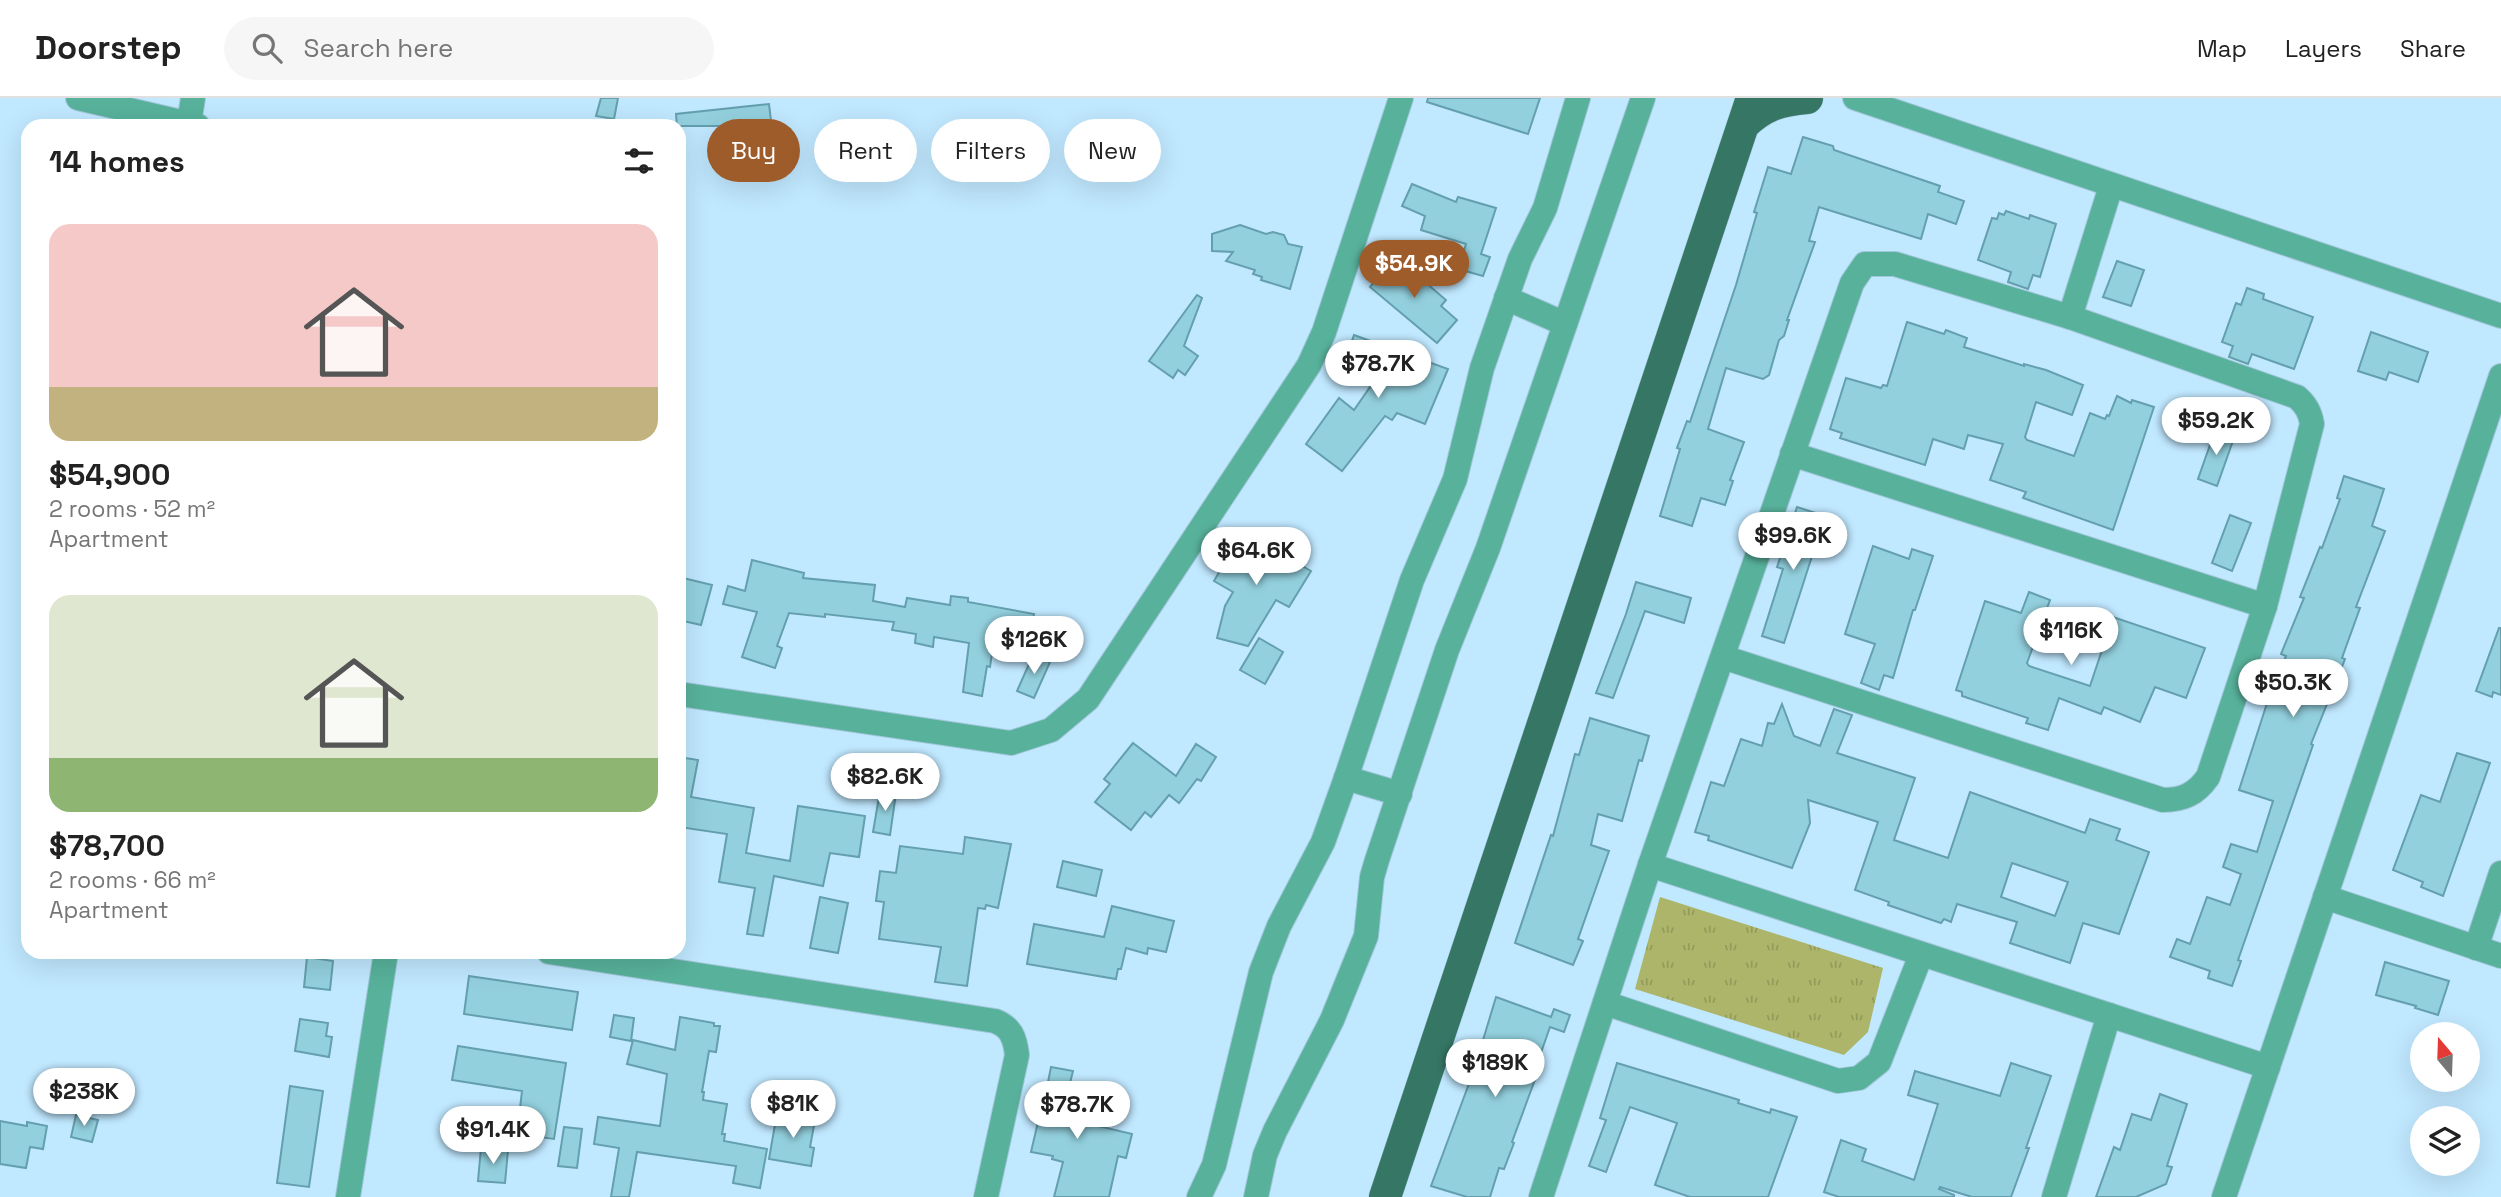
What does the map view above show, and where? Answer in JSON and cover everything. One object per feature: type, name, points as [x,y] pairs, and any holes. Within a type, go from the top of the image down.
[{"type":"main road","points":[[1385,1197],[1748,111],[1759,110],[1777,102],[1807,98]]},
{"type":"street","points":[[78,98],[168,119]]},
{"type":"street","points":[[193,98],[194,119]]},
{"type":"street","points":[[686,695],[1012,743],[1051,730],[1088,699],[1309,365],[1324,332],[1401,98]]},
{"type":"street","points":[[1199,1197],[1214,1165],[1261,972],[1279,926],[1323,842],[1408,591],[1455,479],[1482,368],[1520,259],[1545,208],[1578,98]]},
{"type":"street","points":[[1256,1197],[1265,1155],[1275,1130],[1332,1020],[1366,936],[1372,877],[1447,650],[1488,548],[1643,98]]},
{"type":"street","points":[[1855,98],[2501,316]]},
{"type":"street","points":[[2070,317],[2111,186]]},
{"type":"street","points":[[1541,1197],[1650,865],[1852,283],[1865,264],[1895,264],[2070,317],[2297,397],[2308,408],[2312,424],[2265,606],[2208,777],[2200,788],[2177,800],[2163,800],[1723,657]]},
{"type":"street","points":[[1506,298],[1565,324]]},
{"type":"street","points":[[2224,1197],[2501,376]]},
{"type":"street","points":[[1793,454],[2265,606]]},
{"type":"street","points":[[1346,778],[1400,794]]},
{"type":"street","points":[[1650,865],[1921,956],[2268,1067]]},
{"type":"street","points":[[2476,948],[2501,873]]},
{"type":"street","points":[[2325,898],[2501,956]]},
{"type":"street","points":[[1605,1003],[1838,1081],[1848,1081],[1870,1072],[1880,1062],[1921,956]]},
{"type":"street","points":[[348,1197],[385,959]]},
{"type":"street","points":[[595,959],[995,1020],[1004,1024],[1011,1031],[1017,1055],[986,1197]]},
{"type":"street","points":[[2054,1197],[2109,1015]]},
{"type":"green space","points":[[1660,897],[1883,968],[1868,1032],[1844,1055],[1635,989]]},
{"type":"building","points":[[601,98],[618,98],[614,119],[596,116]]},
{"type":"building","points":[[1428,98],[1540,98],[1528,134],[1427,102]]},
{"type":"building","points":[[769,104],[771,119],[707,119],[707,126],[686,126],[686,119],[676,119],[676,114]]},
{"type":"building","points":[[1803,137],[1940,186],[1938,192],[1964,201],[1956,224],[1928,214],[1921,239],[1819,207],[1809,241],[1815,242],[1769,375],[1763,379],[1726,368],[1708,429],[1744,442],[1730,480],[1733,481],[1725,505],[1701,498],[1692,526],[1660,516],[1680,449],[1677,448],[1687,421],[1690,422],[1736,285],[1768,167],[1791,174]]},
{"type":"building","points":[[1412,184],[1456,202],[1458,197],[1496,208],[1481,254],[1490,257],[1483,276],[1458,269],[1466,244],[1421,230],[1425,216],[1402,206]]},
{"type":"building","points":[[2006,211],[2029,219],[2030,215],[2056,224],[2040,277],[2033,275],[2028,289],[2008,282],[2011,272],[1978,260],[1992,218],[1997,219],[1999,213],[2004,215]]},
{"type":"building","points":[[1240,225],[1266,234],[1273,232],[1284,235],[1288,244],[1302,247],[1290,289],[1261,280],[1262,277],[1253,274],[1255,270],[1226,261],[1233,252],[1212,251],[1212,234]]},
{"type":"building","points":[[1396,257],[1446,300],[1441,306],[1457,320],[1437,343],[1370,287]]},
{"type":"building","points":[[2117,261],[2144,270],[2131,306],[2103,297]]},
{"type":"building","points":[[2247,288],[2264,294],[2263,299],[2313,317],[2294,369],[2252,354],[2248,364],[2229,357],[2233,346],[2222,342],[2236,303],[2241,305]]},
{"type":"building","points":[[1197,295],[1202,298],[1184,346],[1198,356],[1185,375],[1178,370],[1173,378],[1149,361]]},
{"type":"building","points":[[1907,322],[1944,334],[1946,330],[1967,338],[1964,347],[2046,370],[2083,385],[2072,415],[2036,402],[2025,437],[2027,440],[2074,456],[2090,413],[2105,419],[2109,416],[2117,396],[2131,403],[2132,400],[2154,407],[2113,530],[2023,498],[2026,492],[1990,480],[2003,444],[1968,435],[1964,449],[1933,439],[1925,465],[1840,438],[1842,433],[1830,429],[1846,378],[1881,388],[1883,385],[1887,386]]},
{"type":"building","points":[[2371,332],[2428,352],[2418,382],[2389,372],[2386,380],[2358,371]]},
{"type":"building","points":[[1354,335],[1448,369],[1425,424],[1397,413],[1392,420],[1385,416],[1342,471],[1306,444],[1339,398],[1354,410],[1379,374],[1347,362]]},
{"type":"building","points":[[2216,428],[2235,435],[2217,486],[2198,479]]},
{"type":"building","points":[[2344,476],[2384,489],[2372,526],[2385,531],[2356,607],[2360,608],[2342,658],[2345,659],[2311,744],[2313,745],[2238,960],[2241,961],[2232,986],[2208,978],[2210,971],[2170,957],[2177,939],[2190,944],[2207,897],[2230,905],[2241,874],[2223,867],[2231,844],[2257,852],[2273,801],[2239,790],[2268,700],[2286,656],[2281,654],[2304,598],[2300,597],[2340,499],[2337,498]]},
{"type":"building","points":[[1797,507],[1825,516],[1784,643],[1762,636],[1783,569],[1777,567]]},
{"type":"building","points":[[2230,515],[2251,523],[2232,571],[2212,563]]},
{"type":"building","points":[[1243,532],[1311,571],[1289,607],[1276,600],[1248,646],[1217,638],[1225,606],[1233,592],[1214,581]]},
{"type":"building","points":[[1873,546],[1909,559],[1912,549],[1933,556],[1913,610],[1893,678],[1884,675],[1879,690],[1861,683],[1875,644],[1845,634]]},
{"type":"building","points":[[752,560],[804,573],[803,578],[875,585],[873,601],[905,607],[907,598],[950,605],[951,596],[968,598],[968,602],[1034,614],[1027,652],[993,646],[982,696],[963,692],[969,643],[934,637],[933,647],[915,643],[916,634],[892,630],[894,622],[789,613],[777,646],[782,648],[775,668],[742,657],[757,612],[723,604],[728,586],[745,591]]},
{"type":"building","points":[[686,579],[712,585],[701,625],[686,622]]},
{"type":"building","points":[[1636,582],[1691,598],[1684,623],[1645,611],[1613,698],[1596,693]]},
{"type":"building","points":[[2029,592],[2050,600],[2027,663],[2029,666],[2090,686],[2113,617],[2205,648],[2186,698],[2155,687],[2140,722],[2104,707],[2101,714],[2059,698],[2048,730],[2026,723],[2028,718],[1962,696],[1962,692],[1956,690],[1985,601],[2021,613]]},
{"type":"building","points":[[2499,628],[2501,695],[2493,692],[2492,697],[2476,691]]},
{"type":"building","points":[[1259,638],[1283,652],[1265,684],[1240,670]]},
{"type":"building","points":[[1033,655],[1050,662],[1034,698],[1017,691]]},
{"type":"building","points":[[1782,704],[1794,736],[1820,746],[1834,709],[1852,715],[1837,753],[1915,778],[1894,840],[1948,858],[1970,792],[2085,833],[2090,819],[2120,829],[2116,840],[2149,852],[2119,934],[2083,923],[2070,963],[2010,943],[2017,922],[1957,904],[1951,922],[1944,919],[1941,923],[1888,905],[1889,902],[1855,890],[1878,822],[1808,800],[1810,823],[1792,868],[1708,840],[1709,836],[1695,832],[1711,782],[1724,786],[1741,739],[1762,746],[1768,723],[1774,724]],"holes":[[[2012,863],[2068,882],[2055,916],[2001,897]]]},
{"type":"building","points":[[1590,718],[1649,736],[1642,761],[1639,760],[1622,821],[1598,814],[1591,845],[1609,851],[1578,939],[1583,941],[1573,965],[1515,943],[1551,835],[1553,836],[1575,754],[1579,755]]},
{"type":"building","points":[[1133,743],[1176,776],[1196,744],[1216,757],[1201,781],[1197,779],[1179,803],[1169,795],[1151,817],[1145,812],[1131,830],[1095,802],[1110,784],[1104,779]]},
{"type":"building","points":[[2457,753],[2490,763],[2443,896],[2421,887],[2423,882],[2393,870],[2421,795],[2440,802]]},
{"type":"building","points":[[686,758],[698,760],[691,797],[754,808],[746,853],[790,861],[798,806],[865,816],[859,857],[830,853],[823,886],[774,876],[763,936],[747,934],[755,888],[719,882],[727,834],[686,828]]},
{"type":"building","points":[[880,791],[896,793],[890,835],[873,832]]},
{"type":"building","points":[[965,837],[1011,844],[998,908],[986,905],[985,909],[978,908],[967,986],[935,982],[941,947],[879,939],[884,902],[876,901],[880,871],[896,873],[900,846],[963,854]]},
{"type":"building","points":[[1063,861],[1102,870],[1096,896],[1057,887]]},
{"type":"building","points":[[820,897],[848,903],[838,953],[810,948]]},
{"type":"building","points":[[1112,906],[1174,921],[1166,952],[1148,948],[1147,954],[1126,948],[1116,979],[1027,964],[1034,924],[1104,937]]},
{"type":"building","points":[[307,959],[333,961],[330,990],[304,987]]},
{"type":"building","points":[[2385,962],[2449,981],[2438,1015],[2376,995]]},
{"type":"building","points":[[469,976],[578,992],[572,1030],[464,1014]]},
{"type":"building","points":[[1496,997],[1551,1017],[1554,1009],[1570,1015],[1564,1032],[1550,1027],[1537,1064],[1540,1066],[1512,1142],[1514,1143],[1504,1169],[1499,1168],[1490,1197],[1467,1197],[1431,1186],[1474,1070]]},
{"type":"building","points":[[614,1015],[634,1018],[631,1041],[610,1037]]},
{"type":"building","points":[[680,1017],[720,1026],[716,1052],[709,1051],[703,1100],[727,1104],[722,1134],[725,1134],[724,1141],[767,1149],[760,1188],[733,1183],[736,1166],[637,1152],[629,1197],[611,1197],[619,1148],[594,1144],[598,1117],[660,1126],[667,1074],[627,1064],[633,1040],[675,1050]]},
{"type":"building","points":[[300,1019],[328,1023],[326,1036],[332,1037],[329,1057],[295,1051]]},
{"type":"building","points":[[458,1046],[566,1063],[554,1139],[517,1134],[522,1091],[452,1080]]},
{"type":"building","points":[[1617,1063],[1739,1100],[1738,1103],[1770,1113],[1771,1109],[1797,1117],[1768,1197],[1690,1197],[1655,1185],[1677,1123],[1630,1107],[1606,1172],[1589,1166],[1606,1120],[1600,1118]]},
{"type":"building","points":[[2011,1063],[2051,1076],[2011,1197],[1972,1197],[1940,1187],[1939,1189],[1954,1197],[1839,1197],[1824,1192],[1841,1140],[1866,1149],[1862,1161],[1914,1180],[1938,1104],[1908,1095],[1915,1071],[2000,1096]]},
{"type":"building","points":[[1051,1067],[1073,1071],[1070,1083],[1084,1086],[1077,1121],[1132,1134],[1126,1158],[1118,1156],[1109,1197],[1054,1197],[1063,1162],[1052,1159],[1053,1156],[1031,1152],[1038,1122],[1040,1123]]},
{"type":"building","points":[[290,1086],[323,1091],[309,1187],[277,1183]]},
{"type":"building","points":[[2160,1094],[2187,1104],[2167,1166],[2172,1167],[2166,1184],[2136,1197],[2096,1197],[2114,1147],[2120,1150],[2132,1114],[2151,1120]]},
{"type":"building","points":[[777,1113],[815,1120],[810,1147],[814,1148],[811,1166],[769,1159]]},
{"type":"building","points":[[76,1115],[98,1120],[92,1142],[71,1137]]},
{"type":"building","points":[[0,1121],[27,1126],[27,1122],[47,1126],[43,1149],[30,1147],[26,1168],[0,1164]]},
{"type":"building","points":[[564,1127],[582,1129],[577,1168],[558,1166]]},
{"type":"building","points":[[481,1148],[508,1150],[505,1183],[478,1181]]}]
